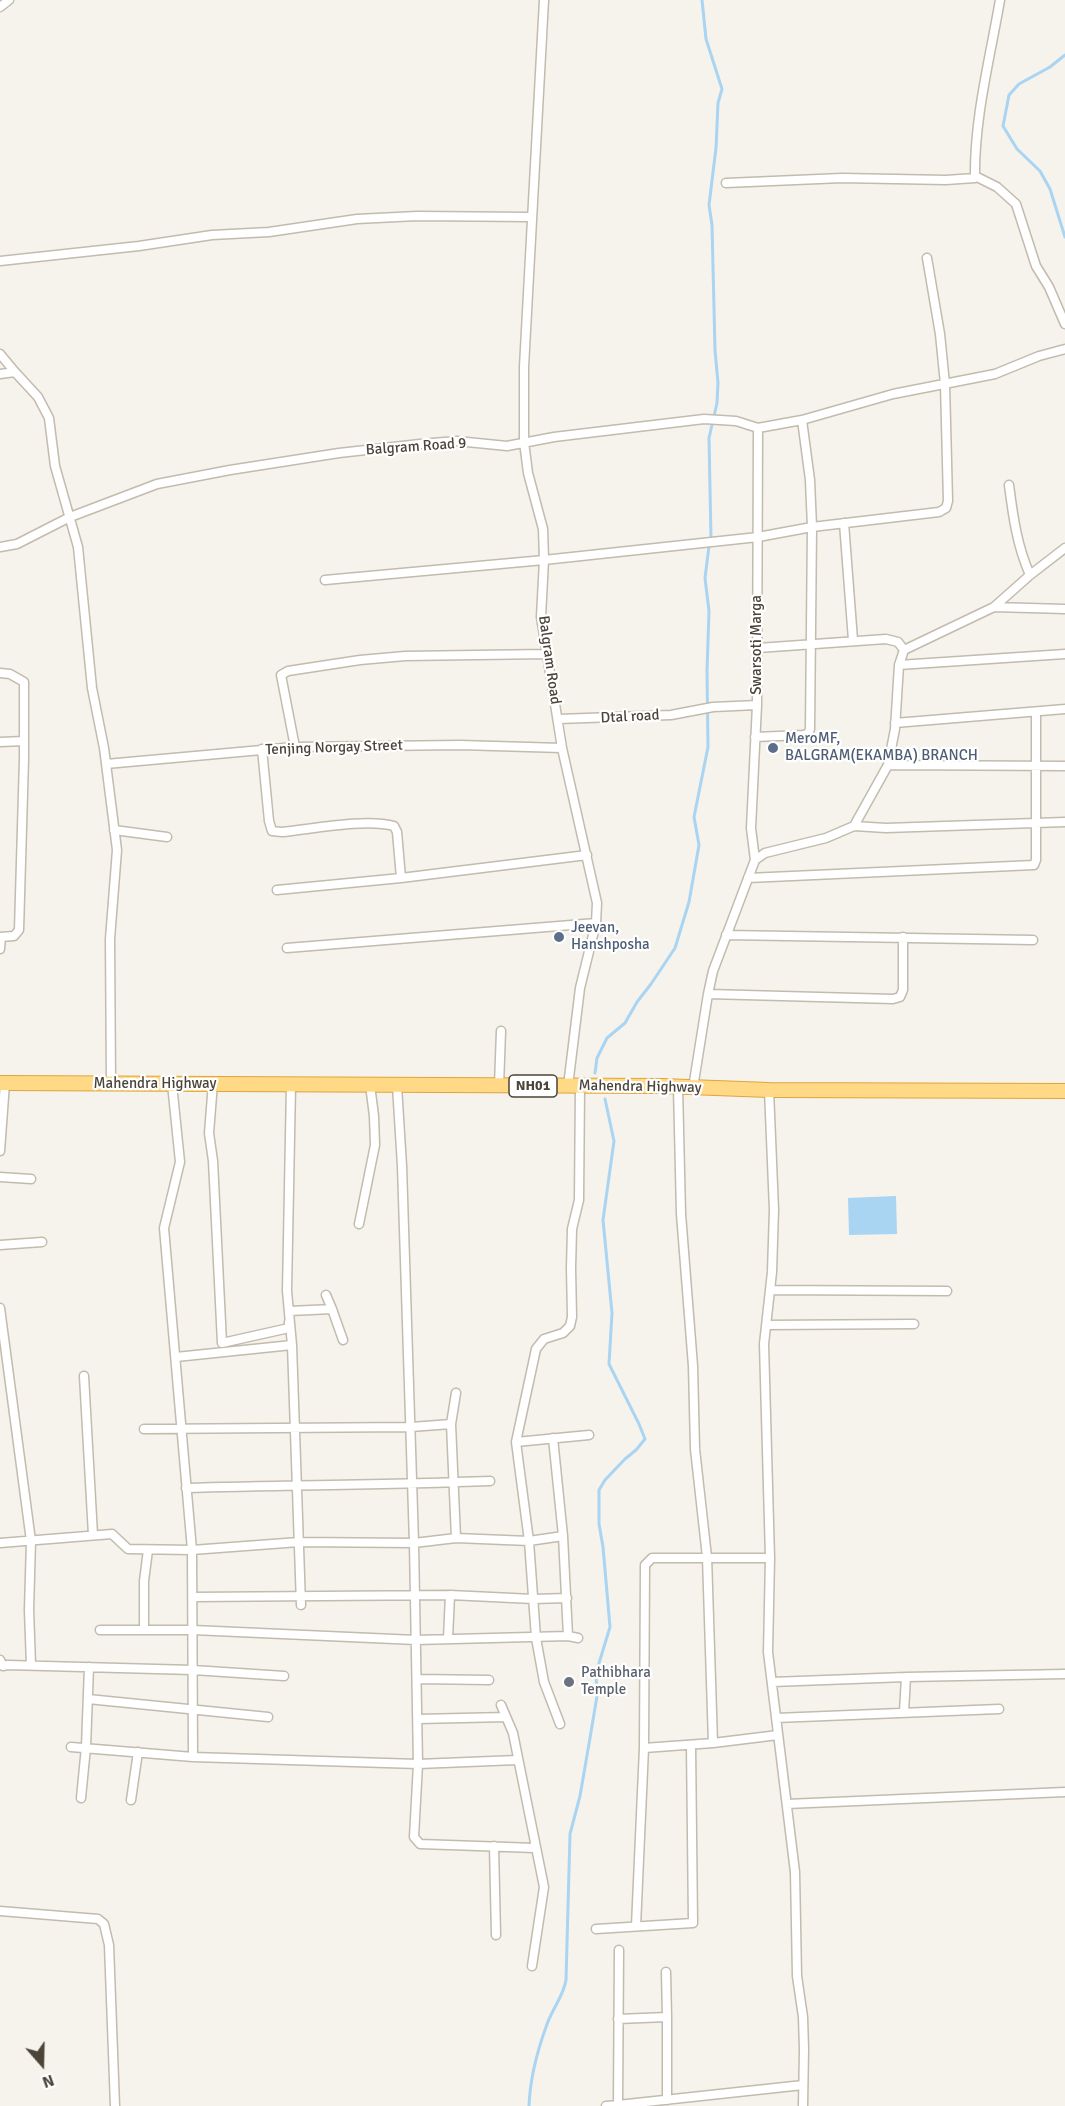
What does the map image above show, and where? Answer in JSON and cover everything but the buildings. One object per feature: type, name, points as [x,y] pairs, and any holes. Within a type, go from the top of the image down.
[{"type":"highway","name":"Mahendra Highway","points":[[3,1083],[1065,1091]]},
{"type":"street","points":[[0,7],[9,0]]},
{"type":"street","name":"Balgram Road","points":[[544,0],[524,367],[524,442],[528,473],[543,530],[541,617],[562,748],[597,903],[596,923],[580,988],[574,1086],[579,1200],[572,1229],[572,1317],[570,1326],[563,1333],[544,1339],[536,1349],[516,1442],[529,1541],[536,1638],[544,1682],[560,1724]]},
{"type":"street","points":[[975,177],[985,83],[1000,0]]},
{"type":"street","points":[[726,183],[842,178],[946,180],[975,177],[997,187],[1016,204],[1036,266],[1049,287],[1065,324]]},
{"type":"street","points":[[0,261],[212,235],[269,232],[357,219],[417,216],[531,217]]},
{"type":"street","points":[[325,580],[758,537],[812,527],[939,512],[946,508],[948,501],[945,384],[940,334],[927,258]]},
{"type":"street","name":"Balgram Road 9","points":[[0,547],[17,544],[70,517],[157,484],[230,470],[339,453],[420,444],[457,441],[507,446],[704,419],[745,423],[758,428],[802,420],[893,394],[995,374],[1040,356],[1065,349]]},
{"type":"street","points":[[0,354],[38,397],[49,418],[55,466],[78,547],[92,688],[106,764],[117,850],[110,939],[111,1084]]},
{"type":"street","points":[[0,374],[15,372]]},
{"type":"street","points":[[755,737],[807,734],[810,729],[812,527],[810,480],[802,420]]},
{"type":"street","name":"Swarsoti Marga","points":[[755,860],[751,828],[758,648],[758,428]]},
{"type":"street","points":[[1009,485],[1014,528],[1030,575]]},
{"type":"street","points":[[844,523],[853,640]]},
{"type":"street","points":[[854,826],[888,765],[895,723],[899,665],[904,650],[994,607],[1030,575],[1065,549]]},
{"type":"street","points":[[1065,549],[1065,560]]},
{"type":"street","points":[[994,607],[1065,609]]},
{"type":"street","points":[[758,648],[886,639],[898,642],[904,650]]},
{"type":"street","points":[[295,747],[281,675],[288,671],[405,656],[547,654]]},
{"type":"street","points":[[899,665],[1065,654]]},
{"type":"street","points":[[0,673],[10,674],[24,682],[19,930],[14,936],[0,937],[0,949]]},
{"type":"street","name":"Dtal road","points":[[558,720],[671,715],[707,708],[757,705]]},
{"type":"street","points":[[895,723],[1065,709]]},
{"type":"street","points":[[748,878],[1034,865],[1036,860],[1036,712]]},
{"type":"street","points":[[0,742],[24,741]]},
{"type":"street","name":"Tenjing Norgay Street","points":[[106,764],[295,747],[460,745],[562,748]]},
{"type":"street","points":[[262,749],[268,821],[272,831],[282,832],[344,825],[385,824],[394,826],[398,832],[400,878]]},
{"type":"street","points":[[888,765],[1065,766]]},
{"type":"street","points":[[693,1088],[713,971],[755,860],[765,853],[826,838],[854,826],[886,828],[1065,822]]},
{"type":"street","points":[[114,830],[167,837]]},
{"type":"street","points":[[277,890],[400,878],[587,855]]},
{"type":"street","points":[[287,948],[596,923]]},
{"type":"street","points":[[726,935],[1033,940]]},
{"type":"street","points":[[708,994],[893,999],[900,997],[903,990],[903,938]]},
{"type":"street","points":[[499,1086],[501,1031]]},
{"type":"street","points":[[0,1150],[3,1083]]},
{"type":"street","points":[[213,1083],[208,1133],[213,1161],[222,1343],[289,1328],[287,1291],[291,1085]]},
{"type":"street","points":[[172,1084],[180,1162],[164,1228],[192,1550],[193,1757]]},
{"type":"street","points":[[359,1224],[375,1145],[370,1085]]},
{"type":"street","points":[[398,1086],[413,1485],[418,1764],[414,1836],[420,1844],[535,1848]]},
{"type":"street","points":[[678,1087],[682,1236],[693,1366],[694,1449],[707,1557],[713,1743]]},
{"type":"street","points":[[769,1090],[774,1210],[770,1290],[764,1344],[770,1558],[768,1652],[795,1872],[797,1976],[803,2017],[803,2106]]},
{"type":"street","points":[[0,1177],[31,1179]]},
{"type":"street","points":[[0,1245],[42,1242]]},
{"type":"street","points":[[770,1290],[947,1292]]},
{"type":"street","points":[[287,1291],[292,1345],[301,1600]]},
{"type":"street","points":[[326,1295],[343,1340]]},
{"type":"street","points":[[0,1308],[31,1541],[29,1610],[31,1665]]},
{"type":"street","points":[[290,1311],[332,1309]]},
{"type":"street","points":[[766,1325],[914,1324]]},
{"type":"street","points":[[176,1357],[292,1345]]},
{"type":"street","points":[[84,1377],[93,1535]]},
{"type":"street","points":[[456,1393],[451,1424],[456,1538]]},
{"type":"street","points":[[144,1429],[411,1427],[451,1424]]},
{"type":"street","points":[[516,1442],[589,1435]]},
{"type":"street","points":[[553,1438],[563,1536],[568,1636]]},
{"type":"street","points":[[186,1488],[297,1484],[413,1485],[490,1481]]},
{"type":"street","points":[[0,1543],[112,1534],[128,1550],[192,1550],[299,1542],[414,1543],[456,1538],[529,1541],[563,1536]]},
{"type":"street","points":[[144,1630],[144,1581],[148,1550]]},
{"type":"street","points":[[636,1926],[644,1748],[645,1565],[652,1558],[770,1558]]},
{"type":"street","points":[[193,1597],[301,1600],[450,1595],[533,1599],[567,1598]]},
{"type":"street","points":[[448,1638],[450,1595]]},
{"type":"street","points":[[100,1630],[193,1630],[416,1640],[568,1636],[578,1638]]},
{"type":"street","points":[[0,1660],[3,1666],[193,1670],[284,1676]]},
{"type":"street","points":[[81,1798],[86,1747],[89,1667]]},
{"type":"street","points":[[772,1682],[1065,1674]]},
{"type":"street","points":[[904,1712],[906,1677]]},
{"type":"street","points":[[417,1679],[489,1680]]},
{"type":"street","points":[[88,1699],[268,1717]]},
{"type":"street","points":[[501,1706],[513,1733],[544,1887],[532,1966]]},
{"type":"street","points":[[776,1718],[999,1709]]},
{"type":"street","points":[[417,1719],[506,1717]]},
{"type":"street","points":[[644,1748],[778,1735]]},
{"type":"street","points":[[596,1929],[693,1923],[691,1745]]},
{"type":"street","points":[[71,1747],[193,1757],[418,1764],[518,1760]]},
{"type":"street","points":[[131,1800],[138,1752]]},
{"type":"street","points":[[787,1804],[1065,1792]]},
{"type":"street","points":[[494,1846],[496,1935]]},
{"type":"street","points":[[0,1911],[98,1919],[104,1924],[109,1945],[115,2106]]},
{"type":"street","points":[[618,2105],[619,1950]]},
{"type":"street","points":[[666,1972],[667,2100]]},
{"type":"street","points":[[618,2019],[667,2017]]},
{"type":"street","points":[[606,2106],[802,2085]]},
{"type":"water","points":[[896,1196],[897,1234],[849,1235],[848,1198]]},
{"type":"waterway","points":[[702,0],[706,39],[722,89],[718,103],[716,148],[709,205],[712,225],[718,383],[717,403],[709,438],[711,539]]},
{"type":"waterway","points":[[1065,55],[1050,67],[1019,84],[1009,95],[1003,126],[1017,149],[1040,171],[1050,189],[1065,237]]},
{"type":"waterway","points":[[595,1073],[597,1058],[607,1038],[625,1023],[675,948],[689,902],[699,845],[694,817],[708,747],[709,611],[705,578],[709,546]]},
{"type":"waterway","points":[[529,2106],[532,2076],[540,2046],[566,1980],[570,1834],[580,1796],[597,1696],[596,1673],[610,1627],[599,1524],[599,1490],[605,1480],[645,1439],[609,1364],[612,1313],[603,1220],[614,1141],[605,1099]]},
{"type":"place","name":"MeroMF, BALGRAM(EKAMBA) BRANCH","points":[[773,748]]},
{"type":"place","name":"Jeevan, Hanshposha","points":[[559,937]]},
{"type":"place","name":"Pathibhara Temple","points":[[569,1682]]}]
